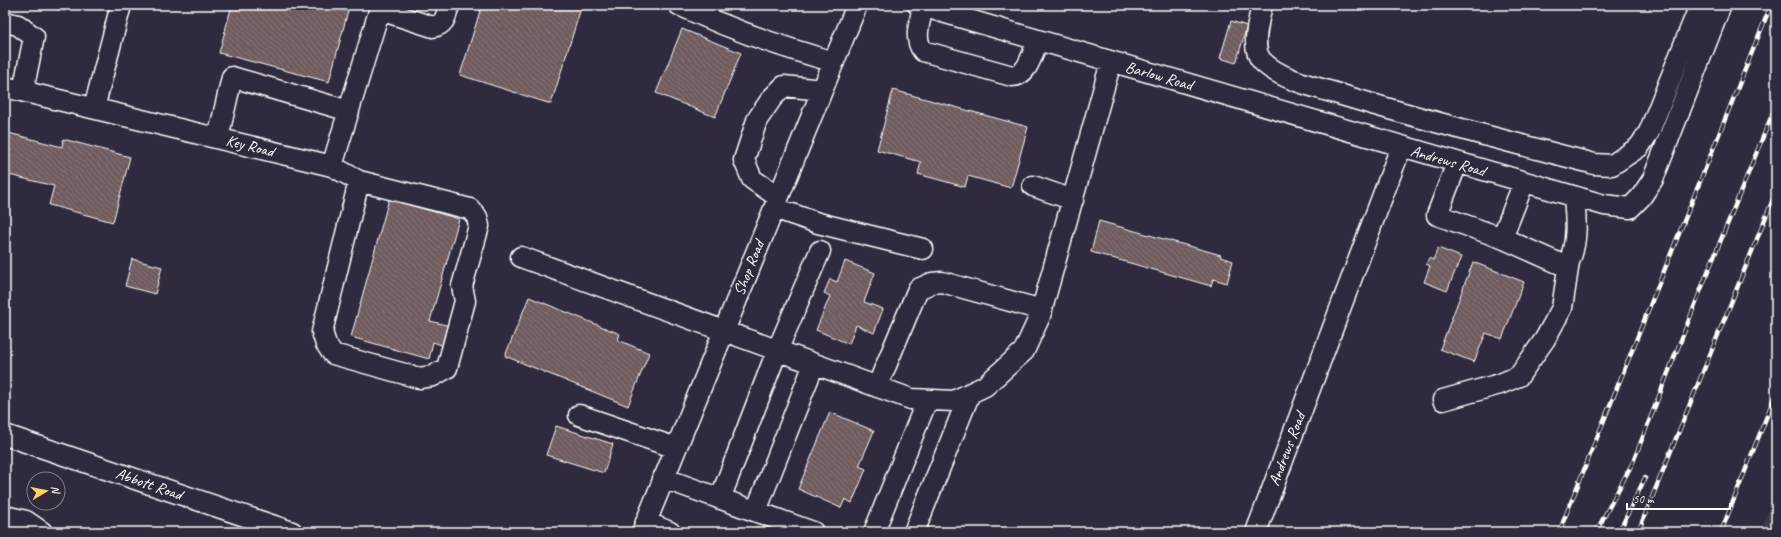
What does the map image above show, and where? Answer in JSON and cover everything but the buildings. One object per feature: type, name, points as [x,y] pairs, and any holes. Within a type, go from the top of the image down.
[{"type":"street","points":[[94,108],[121,5]]},
{"type":"street","points":[[332,166],[380,8],[433,27],[440,26],[445,20],[449,5]]},
{"type":"street","points":[[679,5],[700,15],[784,48],[834,62]]},
{"type":"street","name":"Shop Road","points":[[644,527],[857,5]]},
{"type":"street","points":[[1262,5],[1256,32],[1256,45],[1261,60],[1274,70],[1295,80],[1421,118],[1594,164],[1606,165],[1612,165],[1630,154],[1639,147],[1649,132],[1700,5]]},
{"type":"street","name":"Andrews Road","points":[[1256,532],[1401,147],[1604,205],[1630,208],[1641,197],[1653,179],[1722,5]]},
{"type":"street","points":[[920,6],[917,39],[918,45],[923,51],[1012,76],[1019,76],[1025,71],[1038,40]]},
{"type":"street","name":"Barlow Road","points":[[920,6],[1401,147]]},
{"type":"street","points":[[5,22],[18,25],[34,37],[14,89]]},
{"type":"street","points":[[522,257],[911,399],[954,401],[985,386],[1024,351],[1042,310],[1112,62]]},
{"type":"street","points":[[218,138],[232,77],[349,111]]},
{"type":"street","points":[[822,90],[784,86],[772,98],[757,120],[744,160],[752,179],[776,202],[818,223],[923,249]]},
{"type":"street","name":"Key Road","points":[[14,89],[332,166],[359,181],[470,209],[477,217],[479,226],[462,286],[465,301],[447,368],[433,376],[419,378],[333,354],[326,344],[322,332],[359,181]]},
{"type":"street","points":[[1457,163],[1436,215],[1502,238],[1558,263],[1569,262]]},
{"type":"street","points":[[1502,238],[1524,182]]},
{"type":"street","points":[[1033,186],[1072,200]]},
{"type":"street","points":[[1443,400],[1500,384],[1519,376],[1545,339],[1562,308],[1569,262],[1574,252],[1577,228],[1574,197]]},
{"type":"street","points":[[720,498],[777,351],[820,252]]},
{"type":"street","points":[[877,387],[918,290],[932,283],[942,282],[1042,310]]},
{"type":"street","points":[[756,512],[814,364]]},
{"type":"street","points":[[914,532],[970,393]]},
{"type":"street","points":[[874,532],[927,400]]},
{"type":"street","points":[[578,415],[676,448]]},
{"type":"street","name":"Abbott Road","points":[[5,435],[292,532]]},
{"type":"street","points":[[663,478],[813,532]]},
{"type":"street","points":[[5,516],[26,521],[42,532]]},
{"type":"street","points":[[644,527],[670,532]]},
{"type":"shaded area","points":[[1776,494],[1776,532],[1760,532]]},
{"type":"railway","points":[[1559,532],[1771,5]]},
{"type":"railway","points":[[1596,532],[1633,462],[1709,269],[1776,105]]},
{"type":"railway","points":[[1638,532],[1776,192]]},
{"type":"railway","points":[[1721,532],[1776,393]]},
{"type":"railway","points":[[1619,532],[1645,478]]}]
